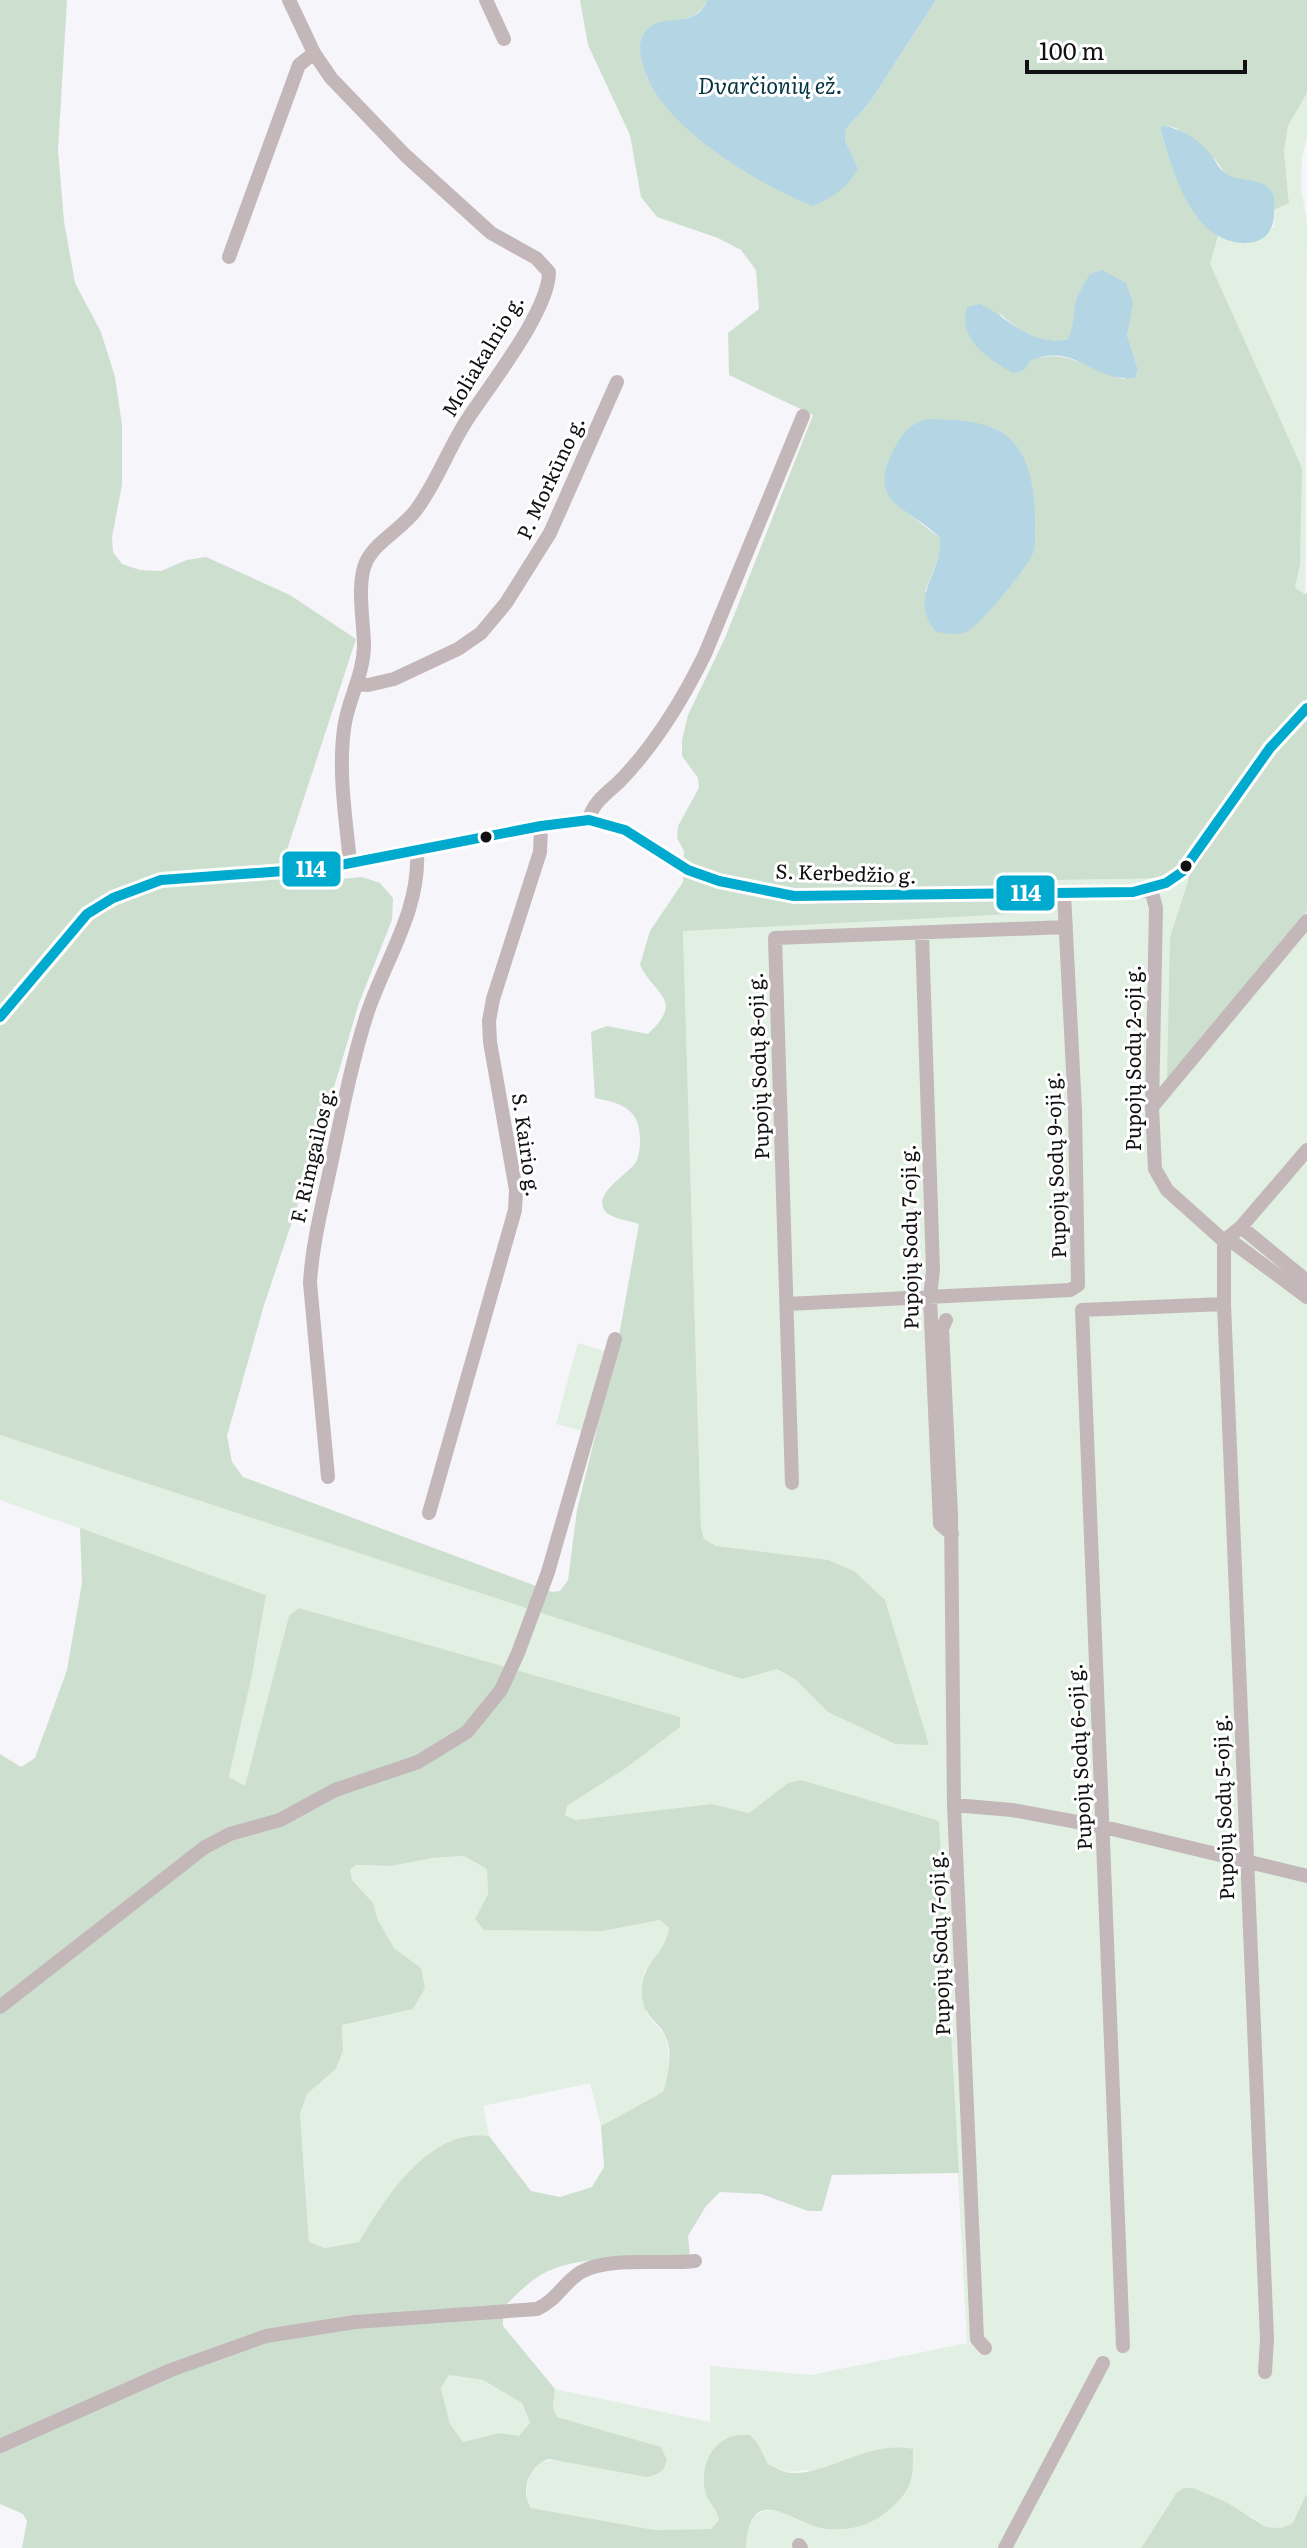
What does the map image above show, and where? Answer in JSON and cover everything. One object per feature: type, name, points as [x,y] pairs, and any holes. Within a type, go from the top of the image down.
[{"type":"street","name":"Moliakalnio g.","points":[[289,0],[314,53],[331,78],[405,155],[491,233],[536,258],[549,272],[546,290],[512,356],[466,422],[415,512],[365,563],[364,649],[358,684]]},
{"type":"street","points":[[486,0],[504,39]]},
{"type":"street","points":[[229,257],[299,65],[314,53]]},
{"type":"street","name":"P. Morkūno g.","points":[[358,684],[394,679],[458,649],[481,633],[506,603],[550,533],[617,382]]},
{"type":"street","points":[[589,820],[596,803],[621,780],[665,726],[691,683],[803,416]]},
{"type":"street","points":[[350,863],[342,746],[349,706],[358,684]]},
{"type":"street","name":"S. Kerbedžio g.","points":[[0,1017],[87,914],[113,898],[161,880],[234,872],[298,872],[417,852],[541,826],[589,820],[625,830],[688,870],[719,881],[794,896],[1064,894],[1151,889],[1182,872],[1270,748],[1307,708]]},
{"type":"street","name":"S. Kairio g.","points":[[429,1513],[515,1210],[516,1190],[489,1021],[493,999],[540,852],[541,826]]},
{"type":"street","name":"F. Rimgailos g.","points":[[328,1477],[310,1283],[311,1258],[336,1138],[367,1014],[411,908],[418,869],[417,852]]},
{"type":"street","name":"Pupojų Sodų 2-oji g.","points":[[1151,889],[1156,908],[1153,1156],[1159,1180],[1224,1241],[1234,1243],[1307,1297]]},
{"type":"street","name":"Pupojų Sodų 9-oji g.","points":[[787,1304],[1070,1290],[1079,1280],[1075,1110],[1064,894]]},
{"type":"street","points":[[1152,1107],[1307,921]]},
{"type":"street","name":"Pupojų Sodų 8-oji g.","points":[[792,1483],[775,938],[1066,927]]},
{"type":"street","name":"Pupojų Sodų 7-oji g.","points":[[922,934],[933,1270],[930,1297],[940,1524],[952,1534]]},
{"type":"street","points":[[1224,1241],[1241,1227],[1307,1150]]},
{"type":"street","points":[[1241,1227],[1307,1281]]},
{"type":"street","name":"Pupojų Sodų 5-oji g.","points":[[1224,1241],[1224,1304],[1267,2339],[1265,2372]]},
{"type":"street","name":"Pupojų Sodų 6-oji g.","points":[[1123,2346],[1082,1310],[1224,1304]]},
{"type":"street","name":"Pupojų Sodų 7-oji g.","points":[[946,1320],[942,1329],[952,1534],[954,1805],[977,2339],[985,2348]]},
{"type":"street","points":[[0,2007],[205,1847],[230,1834],[280,1820],[335,1790],[418,1762],[467,1732],[501,1690],[518,1653],[548,1572],[615,1339]]},
{"type":"street","points":[[954,1805],[1012,1810],[1104,1827],[1307,1876]]},
{"type":"street","points":[[0,2446],[171,2370],[266,2336],[355,2322],[537,2309],[550,2303],[583,2270],[603,2265],[695,2261]]},
{"type":"street","points":[[1005,2548],[1103,2363]]},
{"type":"green space","points":[[0,0],[67,0],[58,150],[64,221],[75,283],[101,332],[115,377],[122,425],[122,485],[112,537],[113,552],[122,564],[140,570],[161,571],[187,560],[206,557],[290,595],[356,639],[284,859],[291,880],[298,883],[362,877],[380,883],[393,898],[392,920],[359,1003],[311,1165],[264,1305],[227,1436],[232,1462],[243,1477],[552,1592],[560,1591],[568,1580],[577,1510],[617,1347],[639,1224],[611,1216],[602,1204],[607,1191],[636,1162],[640,1138],[632,1113],[613,1102],[595,1098],[591,1032],[607,1026],[648,1034],[664,1013],[664,998],[640,965],[650,931],[683,882],[684,851],[677,838],[678,826],[699,788],[698,778],[682,756],[688,715],[725,638],[813,415],[729,375],[728,333],[759,309],[756,270],[741,250],[718,238],[657,217],[641,197],[630,135],[588,45],[580,0],[707,0],[694,15],[661,22],[646,76],[664,104],[694,134],[858,168],[845,140],[846,129],[870,102],[936,0],[1307,0],[1307,93],[1288,126],[1284,151],[1289,203],[1274,210],[1273,194],[1225,174],[1215,159],[1176,128],[1163,125],[1160,130],[1189,201],[1218,236],[1210,264],[1302,468],[1300,565],[1295,588],[1307,593],[1307,911],[1167,1082],[1170,937],[1189,878],[1057,880],[1052,912],[683,931],[701,1527],[704,1539],[716,1546],[828,1560],[854,1571],[885,1600],[929,1745],[895,1744],[828,1712],[796,1680],[777,1669],[742,1679],[0,1435]],"holes":[[[1075,306],[1128,323],[1127,335],[1138,369],[1124,379],[1066,358],[1054,356],[1029,361],[999,313],[1031,335],[1058,340],[1068,339],[1075,323]],[[898,506],[1023,571],[925,592],[941,550],[940,538]]]},
{"type":"green space","points":[[1307,93],[1307,137],[1302,158],[1301,187],[1307,223],[1305,594],[1295,589],[1300,565],[1210,264],[1218,236],[1248,244],[1274,227],[1274,210],[1289,202],[1284,151],[1288,126]]},
{"type":"green space","points":[[1189,878],[1170,937],[1307,911],[1307,2493],[1292,2524],[1280,2528],[1266,2527],[1252,2517],[1184,2488],[1177,2492],[1141,2548],[746,2548],[751,2523],[762,2512],[779,2512],[802,2520],[809,2470],[787,2472],[768,2464],[758,2444],[718,2444],[710,2456],[705,2474],[719,2521],[712,2529],[655,2530],[531,2508],[527,2497],[528,2484],[539,2462],[661,2447],[557,2417],[553,2408],[555,2389],[710,2422],[710,2366],[811,2375],[967,2343],[939,1821],[788,1783],[750,1813],[712,1804],[575,1820],[565,1815],[567,1806],[626,1768],[477,1661],[299,1608],[246,1787],[229,1777],[266,1595],[0,1500],[0,1435],[741,1678],[777,1669],[796,1680],[828,1712],[895,1744],[716,1546],[704,1539],[701,1527],[683,930],[1051,912],[1057,880]]},
{"type":"green space","points":[[578,1343],[604,1351],[582,1431],[556,1424]]},
{"type":"green space","points":[[80,1528],[266,1595],[229,1777],[245,1786],[289,1616],[299,1608],[680,1717],[680,1727],[626,1768],[567,1806],[565,1815],[575,1820],[712,1804],[749,1813],[788,1783],[801,1780],[939,1821],[959,2173],[832,2175],[822,2211],[808,2211],[761,2194],[720,2192],[706,2206],[688,2236],[690,2256],[616,2258],[561,2266],[534,2280],[503,2308],[503,2326],[555,2389],[553,2408],[557,2417],[661,2447],[667,2460],[660,2472],[647,2477],[549,2459],[536,2466],[528,2479],[526,2494],[531,2508],[655,2530],[711,2529],[719,2520],[705,2491],[708,2459],[713,2450],[728,2438],[750,2435],[768,2464],[785,2472],[814,2470],[879,2450],[896,2447],[913,2449],[910,2482],[890,2509],[869,2523],[836,2529],[814,2526],[775,2511],[764,2510],[756,2515],[749,2527],[746,2548],[22,2548],[27,2521],[23,2514],[0,2504],[0,1754],[21,1767],[35,1758],[67,1670],[82,1583]],"holes":[[[464,1856],[487,1869],[488,1894],[475,1919],[484,1930],[603,1931],[660,1920],[669,1928],[663,1946],[645,1973],[642,1995],[645,2009],[663,2031],[668,2044],[669,2065],[663,2092],[601,2126],[604,2167],[592,2187],[560,2197],[531,2191],[489,2136],[467,2136],[447,2143],[412,2169],[382,2205],[359,2242],[325,2248],[309,2242],[300,2114],[307,2094],[336,2069],[343,2051],[342,2025],[413,2009],[425,1988],[421,1968],[394,1948],[378,1920],[373,1903],[352,1880],[350,1870],[356,1865],[390,1866]],[[449,2375],[483,2380],[522,2403],[530,2423],[519,2436],[499,2433],[463,2442],[450,2424],[441,2388]]]},
{"type":"green space","points":[[464,1856],[487,1869],[488,1894],[475,1919],[603,1931],[660,1920],[669,1928],[668,1940],[644,1972],[646,2013],[666,2037],[670,2067],[663,2092],[601,2126],[590,2083],[483,2106],[489,2136],[467,2136],[429,2154],[396,2187],[359,2242],[325,2248],[309,2242],[300,2114],[307,2094],[336,2069],[343,2051],[342,2025],[413,2009],[421,1968],[394,1948],[378,1920],[373,1903],[352,1880],[350,1870],[356,1865],[390,1866]]},
{"type":"green space","points":[[449,2375],[483,2380],[522,2403],[530,2424],[519,2437],[499,2433],[463,2442],[450,2424],[441,2388]]},
{"type":"green space","points":[[1193,2488],[1226,2502],[1266,2527],[1280,2528],[1292,2524],[1307,2493],[1307,2548],[1141,2548],[1177,2492]]},
{"type":"water","name":"Dvarčionių ež.","points":[[707,0],[936,0],[870,102],[846,129],[845,140],[858,168],[850,181],[833,195],[813,206],[766,184],[714,151],[690,131],[653,88],[641,57],[643,35],[653,25],[695,15]]},
{"type":"water","points":[[1163,125],[1197,141],[1229,176],[1269,188],[1274,196],[1274,212],[1272,226],[1266,235],[1258,241],[1235,242],[1212,232],[1203,224],[1188,203],[1177,179],[1160,129]]},
{"type":"water","points":[[1102,270],[1126,283],[1133,303],[1127,335],[1138,369],[1135,378],[1107,375],[1059,356],[1030,361],[1024,370],[1013,373],[985,355],[971,339],[965,319],[967,307],[980,304],[1032,335],[1043,339],[1068,339],[1081,289],[1090,274]]},
{"type":"water","points":[[927,419],[973,422],[999,431],[1019,449],[1033,488],[1033,553],[991,609],[972,628],[958,634],[936,632],[925,607],[925,596],[940,551],[940,538],[894,502],[887,493],[884,481],[887,466],[901,437],[912,426]]},
{"type":"transit line","name":"114","points":[[0,1017],[87,914],[113,898],[161,880],[325,868],[541,826],[589,820],[625,830],[688,870],[719,881],[794,896],[1133,892],[1166,883],[1182,872],[1270,748],[1307,708]]}]
